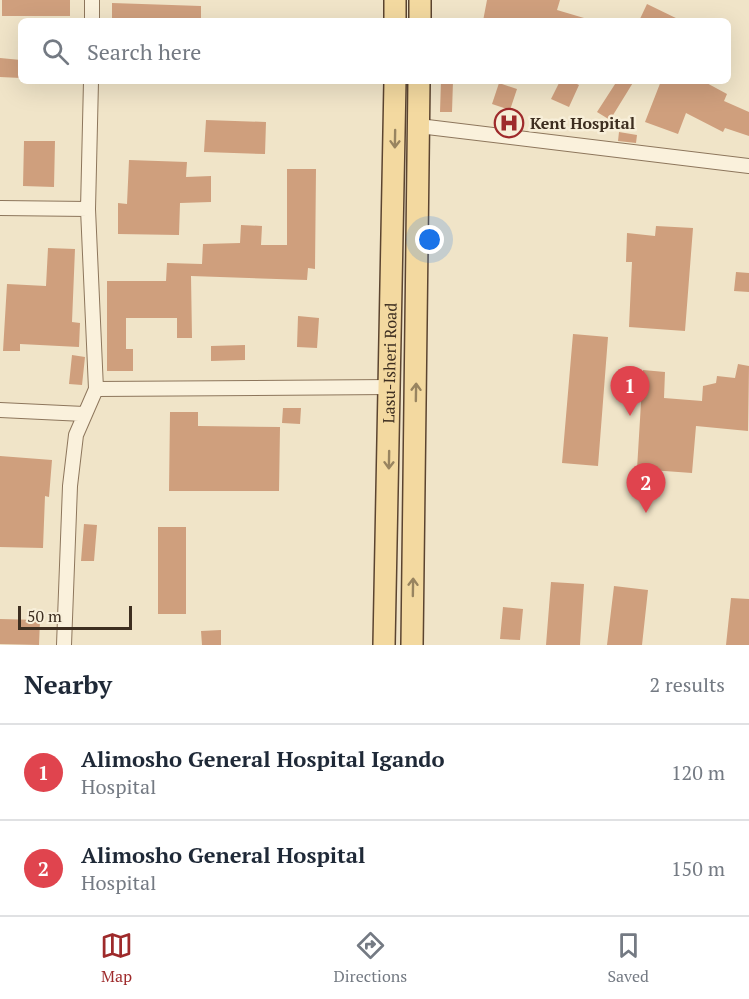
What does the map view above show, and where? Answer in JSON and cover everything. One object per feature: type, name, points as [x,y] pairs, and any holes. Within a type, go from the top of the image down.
[{"type":"main road","points":[[395,0],[395,18]]},
{"type":"main road","points":[[420,0],[420,18]]},
{"type":"main road","name":"Lasu-Isheri Road","points":[[384,645],[395,84]]},
{"type":"main road","name":"Lasu-Isheri Road","points":[[412,645],[419,84]]},
{"type":"street","points":[[92,0],[92,18]]},
{"type":"street","points":[[64,645],[70,486],[76,435],[96,389],[88,209],[90,84]]},
{"type":"street","points":[[419,126],[749,166]]},
{"type":"street","points":[[0,208],[88,209]]},
{"type":"street","points":[[96,389],[390,387]]},
{"type":"street","points":[[0,410],[84,414]]},
{"type":"building","points":[[2,0],[70,0],[70,16],[2,16]]},
{"type":"building","points":[[487,0],[560,0],[557,10],[584,18],[484,18]]},
{"type":"building","points":[[112,3],[201,6],[201,18],[112,18]]},
{"type":"building","points":[[647,4],[676,18],[640,18]]},
{"type":"building","points":[[0,58],[18,60],[18,78],[0,77]]},
{"type":"building","points":[[441,84],[453,84],[452,112],[440,112]]},
{"type":"building","points":[[499,84],[517,89],[510,110],[492,104]]},
{"type":"building","points":[[558,84],[579,85],[569,107],[551,99]]},
{"type":"building","points":[[615,84],[632,84],[610,120],[597,112]]},
{"type":"building","points":[[660,84],[709,84],[727,94],[724,101],[749,112],[749,136],[725,128],[723,132],[686,113],[678,134],[645,122]]},
{"type":"building","points":[[206,120],[266,122],[265,154],[204,152]]},
{"type":"building","points":[[619,132],[637,135],[636,143],[618,141]]},
{"type":"building","points":[[24,141],[55,141],[54,187],[23,186]]},
{"type":"building","points":[[129,160],[187,162],[186,177],[211,176],[211,202],[180,203],[179,235],[118,234],[118,203],[127,204]]},
{"type":"building","points":[[287,169],[316,169],[315,269],[308,268],[307,280],[191,276],[192,338],[177,338],[177,318],[126,318],[126,349],[133,349],[133,371],[107,371],[107,281],[166,281],[167,263],[202,264],[203,244],[240,243],[241,225],[262,226],[261,245],[287,245]]},
{"type":"building","points":[[656,226],[693,228],[685,331],[629,327],[632,262],[626,262],[627,233],[655,236]]},
{"type":"building","points":[[48,248],[75,249],[72,322],[80,323],[79,347],[20,344],[20,351],[3,351],[7,284],[46,286]]},
{"type":"building","points":[[736,272],[749,273],[749,292],[734,291]]},
{"type":"building","points":[[298,316],[319,318],[317,348],[297,347]]},
{"type":"building","points":[[573,334],[608,337],[598,466],[562,463]]},
{"type":"building","points":[[245,345],[245,360],[211,361],[211,346]]},
{"type":"building","points":[[72,355],[85,357],[82,385],[69,384]]},
{"type":"building","points":[[738,364],[749,366],[748,431],[696,426],[692,473],[637,469],[643,370],[665,372],[664,398],[702,401],[703,386],[716,383],[717,376],[735,378]]},
{"type":"building","points":[[283,408],[301,408],[300,424],[282,423]]},
{"type":"building","points":[[170,412],[198,412],[198,426],[280,427],[279,491],[169,491]]},
{"type":"building","points":[[0,456],[52,460],[49,497],[45,496],[43,548],[0,547]]},
{"type":"building","points":[[84,524],[97,525],[94,561],[81,561]]},
{"type":"building","points":[[158,527],[186,527],[186,614],[158,614]]},
{"type":"building","points":[[551,582],[584,584],[580,645],[546,645]]},
{"type":"building","points":[[614,586],[648,590],[642,645],[607,645]]},
{"type":"building","points":[[731,598],[749,599],[749,645],[726,645]]},
{"type":"building","points":[[503,607],[523,609],[520,640],[500,639]]},
{"type":"building","points":[[0,619],[40,620],[39,645],[0,644]]},
{"type":"building","points":[[221,630],[221,645],[202,645],[201,631]]},
{"type":"place","name":"Kent Hospital","points":[[509,123]]},
{"type":"place","name":"Alimosho General Hospital Igando","points":[[630,416]]},
{"type":"place","name":"Alimosho General Hospital","points":[[646,513]]}]
